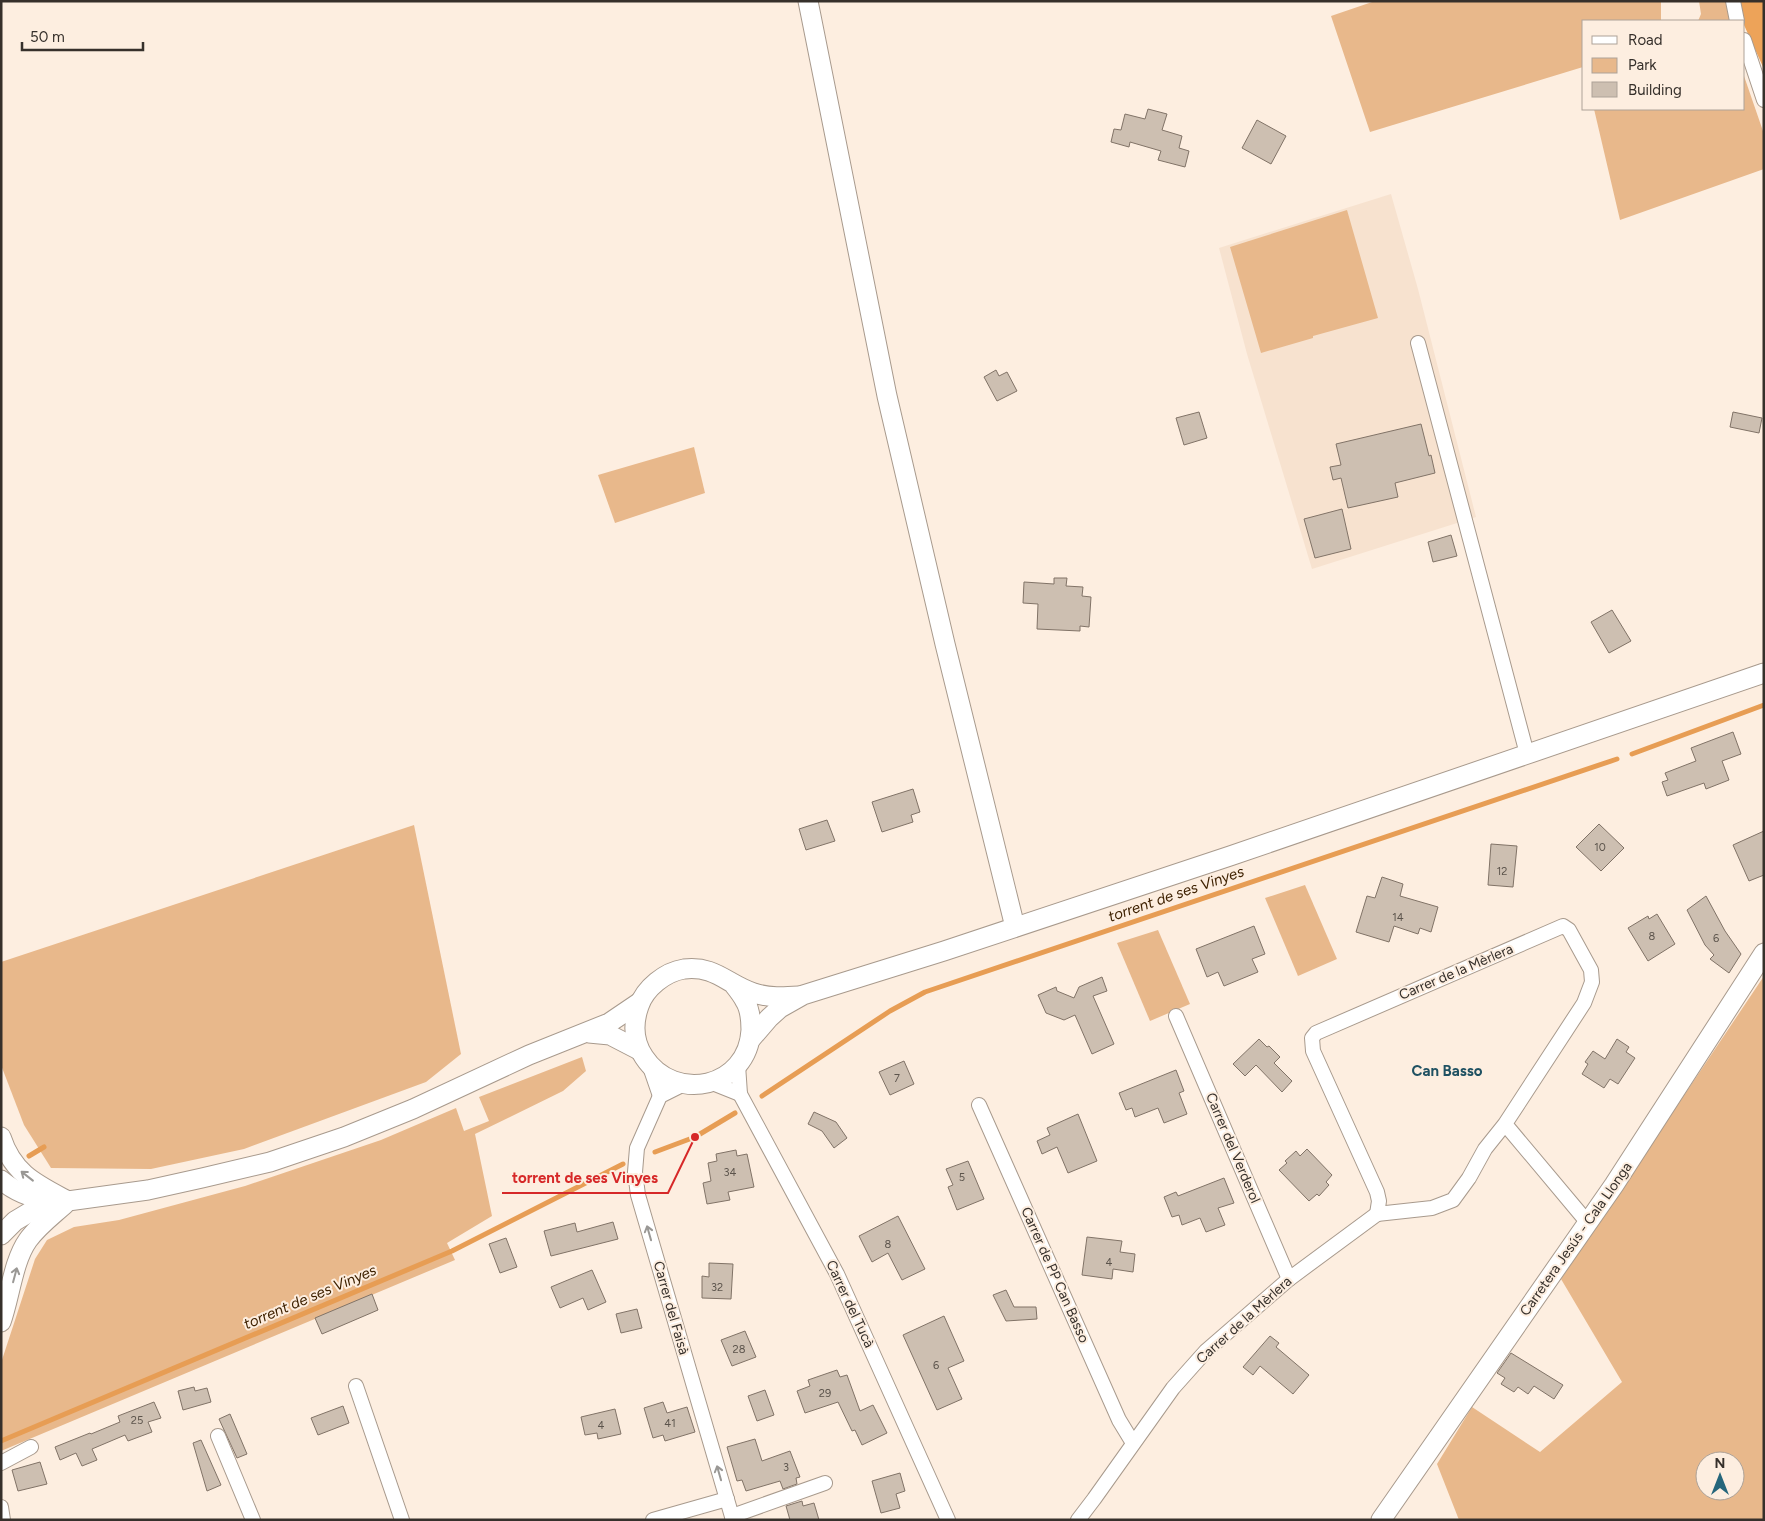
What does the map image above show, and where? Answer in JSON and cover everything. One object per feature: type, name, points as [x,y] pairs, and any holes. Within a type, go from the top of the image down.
[{"type":"main road","points":[[808,1],[887,396],[945,644],[1015,927]]},
{"type":"main road","points":[[750,1040],[780,1008],[803,995],[1230,856],[1764,673]]},
{"type":"main road","name":"Carretera Jesús - Cala Llonga","points":[[1381,1520],[1614,1185],[1764,953]]},
{"type":"main road","points":[[734,985],[746,1001],[751,1020],[750,1040],[738,1065],[728,1074],[710,1082],[697,1085],[666,1079],[650,1066],[639,1050],[635,1034],[635,1018],[640,1002],[651,986],[666,976],[683,969],[701,969],[719,974],[734,985],[765,996],[803,995]]},
{"type":"main road","points":[[1,1235],[15,1221],[30,1212],[46,1206],[148,1190],[270,1162],[344,1137],[413,1109],[529,1055],[589,1033],[609,1023],[640,1002]]},
{"type":"main road","points":[[589,1033],[610,1035],[639,1050]]},
{"type":"main road","points":[[1,1136],[13,1163],[23,1174],[68,1202]]},
{"type":"main road","points":[[1,1180],[26,1196],[68,1202]]},
{"type":"main road","points":[[1,1322],[21,1252],[39,1227],[68,1202]]},
{"type":"street","points":[[1733,1],[1738,20]]},
{"type":"street","points":[[1745,43],[1764,100]]},
{"type":"street","points":[[1418,343],[1527,754]]},
{"type":"street","name":"Carrer de la Mèrlera","points":[[1078,1520],[1173,1388],[1206,1351],[1290,1279],[1377,1214],[1432,1208],[1453,1200],[1584,1003],[1592,982],[1591,970],[1569,930],[1563,926],[1316,1033],[1312,1038],[1314,1052],[1377,1192],[1379,1201],[1377,1214]]},
{"type":"street","name":"Carrer del Verderol","points":[[1176,1016],[1290,1279]]},
{"type":"street","name":"Carrer del Tucà","points":[[738,1065],[740,1094],[837,1274],[948,1520]]},
{"type":"street","points":[[650,1066],[660,1096],[684,1084]]},
{"type":"street","points":[[710,1082],[740,1094]]},
{"type":"street","name":"Carrer del Faisà","points":[[660,1096],[638,1148],[635,1172],[638,1195],[732,1518]]},
{"type":"street","name":"Carrer de PP Can Basso","points":[[979,1105],[1119,1420],[1133,1443]]},
{"type":"street","points":[[1505,1124],[1588,1223]]},
{"type":"street","points":[[356,1386],[402,1520]]},
{"type":"street","points":[[218,1436],[253,1520]]},
{"type":"street","points":[[1,1463],[31,1447]]},
{"type":"street","points":[[732,1518],[825,1483]]},
{"type":"street","points":[[653,1520],[727,1499]]},
{"type":"street","points":[[1,1507],[3,1520]]},
{"type":"shaded area","points":[[1740,1],[1764,1],[1764,69],[1745,27],[1745,20],[1743,20]]},
{"type":"shaded area","points":[[1391,194],[1418,289],[1476,517],[1312,569],[1247,354],[1219,248]]},
{"type":"green space","points":[[1375,1],[1661,1],[1661,20],[1582,20],[1582,67],[1370,132],[1331,16]]},
{"type":"green space","points":[[1699,1],[1727,1],[1730,20],[1698,20],[1701,14]]},
{"type":"green space","points":[[1745,79],[1764,134],[1764,169],[1620,220],[1594,110],[1745,110]]},
{"type":"green space","points":[[1347,210],[1378,318],[1261,353],[1230,247]]},
{"type":"green space","points":[[694,447],[705,493],[615,523],[598,475]]},
{"type":"green space","points":[[414,825],[461,1054],[426,1082],[244,1149],[151,1169],[51,1168],[24,1125],[1,1065],[1,962]]},
{"type":"green space","points":[[1305,885],[1337,959],[1298,976],[1265,898]]},
{"type":"green space","points":[[1158,930],[1190,1004],[1150,1021],[1117,943]]},
{"type":"green space","points":[[1764,976],[1764,1520],[1459,1520],[1437,1464],[1472,1407],[1540,1452],[1622,1382],[1561,1279]]},
{"type":"green space","points":[[582,1057],[586,1071],[563,1091],[475,1134],[492,1216],[447,1243],[455,1260],[1,1451],[1,1363],[35,1259],[47,1240],[74,1227],[119,1220],[245,1186],[381,1140],[456,1108],[464,1131],[489,1121],[479,1097]]},
{"type":"building","points":[[1148,109],[1167,114],[1162,130],[1182,136],[1179,148],[1189,151],[1185,167],[1158,160],[1161,151],[1130,142],[1129,147],[1111,142],[1114,129],[1121,130],[1125,114],[1145,119]]},
{"type":"building","points":[[1257,120],[1286,136],[1271,164],[1242,148]]},
{"type":"building","points":[[996,370],[999,376],[1007,372],[1017,391],[997,401],[984,377]]},
{"type":"building","points":[[1199,412],[1207,438],[1184,445],[1176,418]]},
{"type":"building","points":[[1733,412],[1762,418],[1759,433],[1730,427]]},
{"type":"building","points":[[1421,424],[1435,473],[1395,483],[1398,497],[1348,508],[1341,478],[1333,480],[1330,467],[1341,465],[1336,444]]},
{"type":"building","points":[[1342,509],[1351,549],[1315,558],[1304,519]]},
{"type":"building","points":[[1451,535],[1457,556],[1433,562],[1428,542]]},
{"type":"building","points":[[1054,578],[1067,578],[1066,586],[1083,587],[1082,596],[1091,597],[1089,627],[1080,626],[1080,631],[1037,629],[1038,604],[1023,603],[1024,582],[1054,584]]},
{"type":"building","points":[[1612,610],[1631,641],[1609,653],[1591,622]]},
{"type":"building","points":[[1733,732],[1741,754],[1722,761],[1729,780],[1706,789],[1704,783],[1667,796],[1662,782],[1668,780],[1665,773],[1696,761],[1691,748]]},
{"type":"building","points":[[913,789],[920,812],[911,815],[913,822],[882,832],[872,802]]},
{"type":"building","points":[[827,820],[835,841],[806,850],[799,829]]},
{"type":"building","points":[[1599,824],[1624,848],[1601,871],[1576,847]]},
{"type":"building","points":[[1764,831],[1764,875],[1749,881],[1733,845]]},
{"type":"building","points":[[1491,844],[1517,846],[1513,887],[1488,885]]},
{"type":"building","points":[[1382,877],[1403,884],[1400,896],[1438,907],[1431,932],[1420,928],[1418,934],[1394,926],[1389,942],[1356,932],[1367,896],[1375,898]]},
{"type":"building","points":[[1706,896],[1725,931],[1741,954],[1729,973],[1710,959],[1714,955],[1705,945],[1687,910]]},
{"type":"building","points":[[1657,914],[1675,944],[1648,961],[1628,928],[1648,916],[1649,919]]},
{"type":"building","points":[[1254,926],[1265,954],[1252,959],[1258,972],[1224,986],[1218,972],[1207,977],[1196,949]]},
{"type":"building","points":[[1102,977],[1107,991],[1093,996],[1114,1044],[1092,1054],[1075,1015],[1064,1020],[1046,1013],[1038,995],[1056,987],[1057,991],[1074,998],[1079,987]]},
{"type":"building","points":[[1259,1039],[1280,1057],[1274,1063],[1292,1081],[1282,1092],[1256,1065],[1245,1076],[1233,1064]]},
{"type":"building","points":[[1617,1039],[1629,1047],[1626,1052],[1635,1058],[1618,1084],[1610,1079],[1604,1088],[1582,1074],[1588,1064],[1585,1062],[1593,1051],[1605,1059]]},
{"type":"building","points":[[904,1061],[914,1084],[890,1095],[879,1072]]},
{"type":"building","points":[[1176,1070],[1184,1091],[1179,1093],[1187,1114],[1164,1123],[1158,1108],[1135,1117],[1132,1108],[1126,1110],[1119,1093]]},
{"type":"building","points":[[814,1112],[836,1122],[847,1138],[834,1148],[822,1131],[808,1124]]},
{"type":"building","points":[[1078,1114],[1097,1161],[1068,1173],[1057,1147],[1042,1154],[1037,1141],[1050,1135],[1047,1128]]},
{"type":"building","points":[[1307,1149],[1332,1175],[1326,1182],[1329,1185],[1319,1196],[1317,1194],[1309,1201],[1279,1170],[1287,1163],[1285,1161],[1296,1151],[1300,1156]]},
{"type":"building","points":[[736,1150],[737,1156],[747,1154],[754,1187],[728,1192],[730,1200],[707,1204],[703,1183],[711,1181],[708,1163],[717,1161],[716,1154]]},
{"type":"building","points":[[968,1161],[984,1199],[957,1210],[948,1187],[953,1185],[946,1169]]},
{"type":"building","points":[[1224,1178],[1234,1203],[1218,1208],[1225,1225],[1206,1232],[1200,1218],[1182,1225],[1179,1215],[1172,1217],[1164,1197],[1176,1192],[1178,1196]]},
{"type":"building","points":[[898,1216],[925,1269],[902,1280],[888,1253],[872,1262],[859,1236]]},
{"type":"building","points":[[613,1222],[618,1239],[551,1256],[544,1231],[575,1223],[577,1232]]},
{"type":"building","points":[[1087,1237],[1122,1241],[1120,1252],[1135,1254],[1133,1272],[1113,1269],[1112,1279],[1082,1275]]},
{"type":"building","points":[[506,1238],[517,1267],[500,1273],[489,1244]]},
{"type":"building","points":[[709,1263],[733,1264],[731,1299],[702,1298],[702,1276],[709,1277]]},
{"type":"building","points":[[592,1270],[606,1302],[588,1310],[583,1298],[560,1308],[551,1287]]},
{"type":"building","points":[[1006,1290],[1014,1307],[1036,1307],[1037,1319],[1006,1321],[993,1295]]},
{"type":"building","points":[[372,1294],[378,1310],[322,1334],[315,1318]]},
{"type":"building","points":[[637,1309],[642,1328],[621,1333],[616,1314]]},
{"type":"building","points":[[944,1316],[964,1361],[948,1368],[962,1399],[937,1410],[903,1335]]},
{"type":"building","points":[[745,1331],[756,1357],[732,1366],[721,1340]]},
{"type":"building","points":[[1270,1336],[1279,1343],[1276,1347],[1309,1375],[1293,1394],[1260,1366],[1253,1375],[1243,1367]]},
{"type":"building","points":[[1511,1353],[1563,1385],[1554,1399],[1534,1386],[1528,1394],[1518,1387],[1514,1392],[1501,1384],[1505,1378],[1497,1373]]},
{"type":"building","points":[[837,1370],[840,1377],[847,1375],[860,1411],[873,1405],[887,1433],[862,1445],[855,1430],[852,1431],[838,1402],[805,1413],[797,1391],[810,1386],[808,1380]]},
{"type":"building","points":[[194,1387],[195,1391],[207,1388],[211,1402],[183,1410],[178,1391]]},
{"type":"building","points":[[765,1390],[774,1415],[757,1421],[748,1396]]},
{"type":"building","points":[[154,1402],[161,1418],[148,1422],[152,1432],[128,1441],[125,1435],[92,1449],[97,1460],[82,1466],[76,1453],[60,1460],[55,1447],[120,1422],[118,1416]]},
{"type":"building","points":[[663,1402],[667,1413],[687,1407],[695,1432],[665,1441],[663,1435],[653,1438],[644,1408]]},
{"type":"building","points":[[343,1406],[349,1423],[318,1435],[311,1418]]},
{"type":"building","points":[[615,1409],[621,1434],[598,1439],[597,1433],[585,1435],[581,1417]]},
{"type":"building","points":[[230,1414],[247,1454],[237,1458],[219,1419]]},
{"type":"building","points":[[755,1439],[762,1461],[790,1451],[800,1477],[796,1478],[797,1484],[783,1489],[780,1481],[746,1491],[742,1480],[737,1481],[727,1447]]},
{"type":"building","points":[[201,1440],[221,1485],[207,1491],[193,1443]]},
{"type":"building","points":[[40,1462],[47,1484],[18,1491],[12,1470]]},
{"type":"building","points":[[900,1473],[905,1491],[896,1494],[900,1508],[881,1513],[872,1481]]},
{"type":"building","points":[[802,1501],[803,1506],[814,1503],[819,1520],[790,1520],[786,1506]]},
{"type":"waterway","name":"torrent de ses Vinyes","points":[[1632,754],[1764,705]]},
{"type":"waterway","name":"torrent de ses Vinyes","points":[[762,1096],[890,1011],[925,992],[1617,759]]},
{"type":"waterway","name":"torrent de ses Vinyes","points":[[655,1152],[695,1137],[735,1113]]},
{"type":"waterway","points":[[29,1156],[44,1147]]},
{"type":"waterway","name":"torrent de ses Vinyes","points":[[1,1441],[452,1251],[623,1164]]},
{"type":"place","name":"torrent de ses Vinyes","points":[[695,1137]]},
{"type":"district","name":"Can Basso","points":[[1447,1071]]}]
